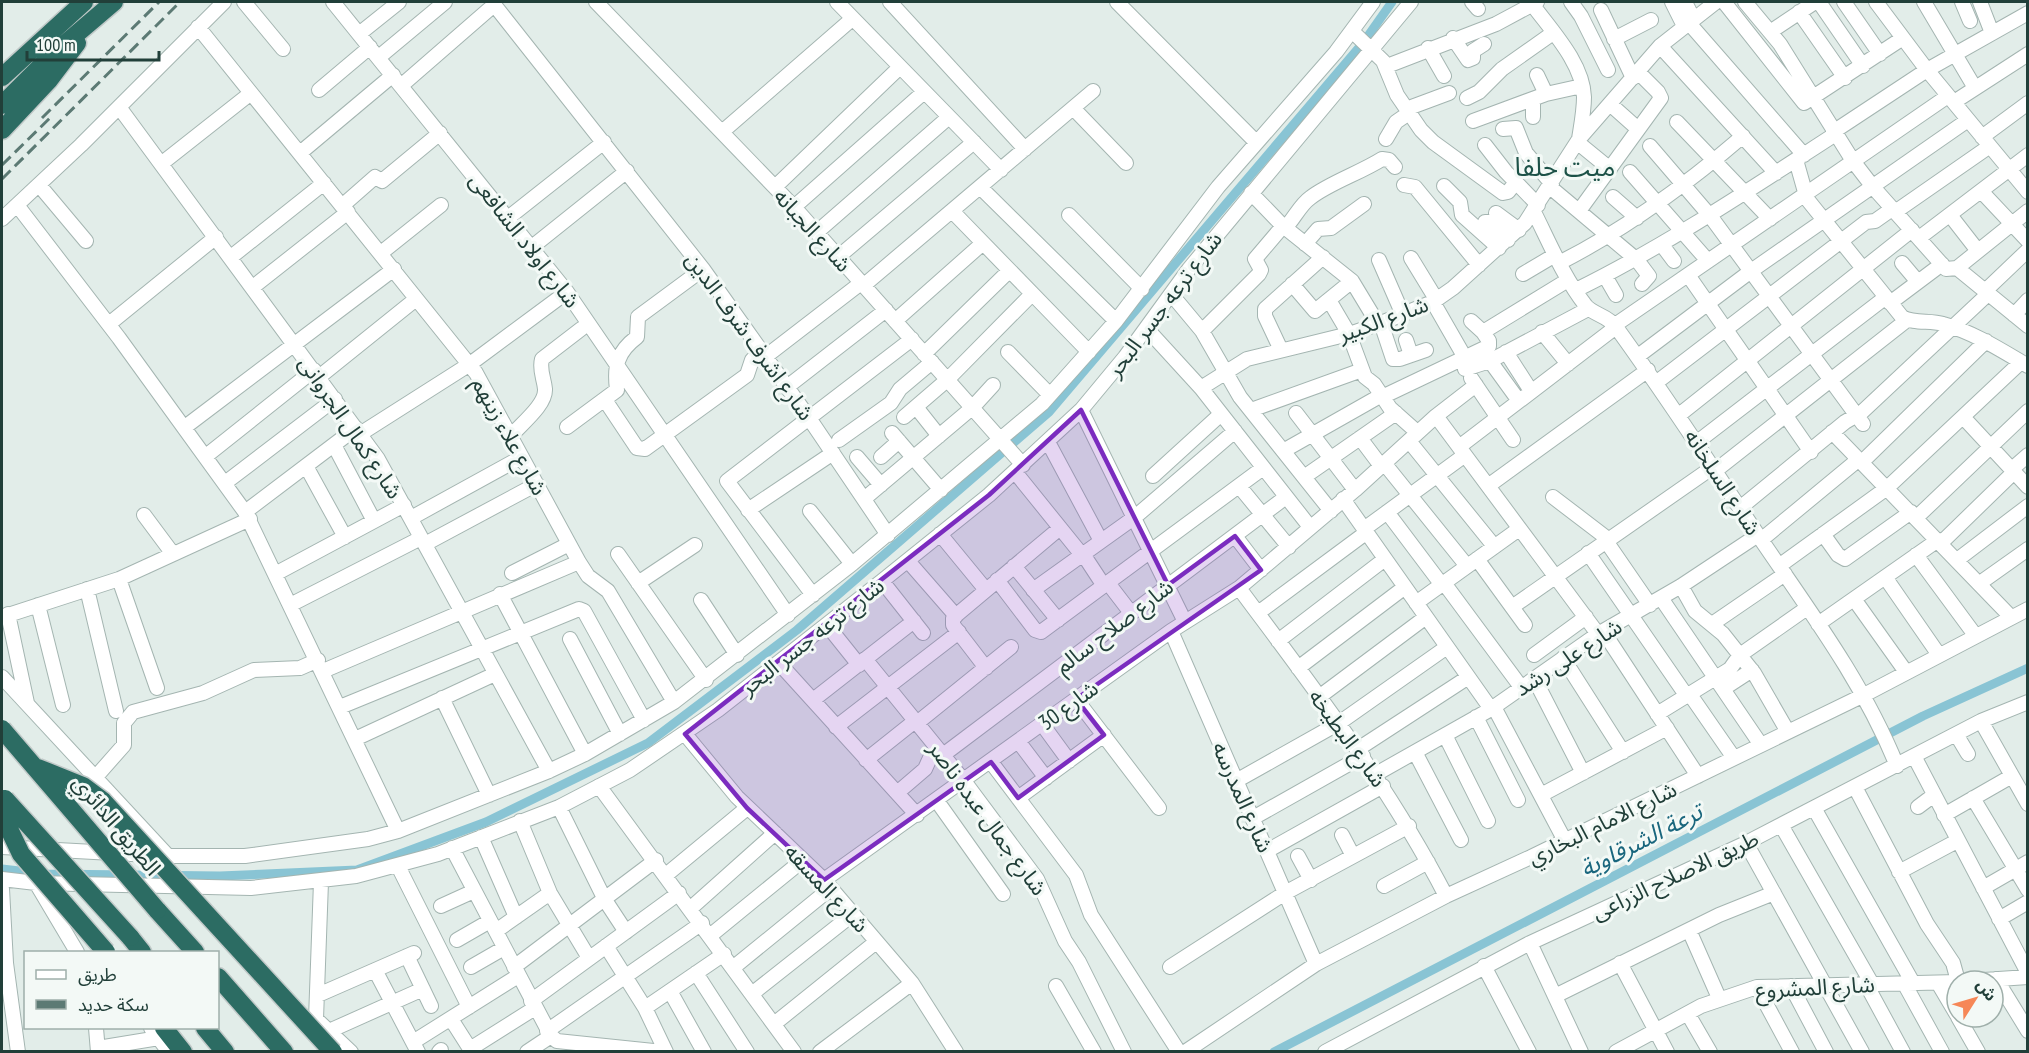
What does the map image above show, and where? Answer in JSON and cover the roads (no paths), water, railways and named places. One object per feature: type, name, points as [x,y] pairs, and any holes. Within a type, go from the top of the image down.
[{"type":"highway","points":[[2,77],[84,2]]},
{"type":"highway","points":[[2,105],[95,17],[114,2]]},
{"type":"highway","points":[[2,130],[59,68],[95,17]]},
{"type":"highway","name":"الطريق الدائري","points":[[2,729],[194,951]]},
{"type":"highway","points":[[38,768],[83,786],[103,801],[333,1052]]},
{"type":"highway","points":[[3,797],[141,951]]},
{"type":"highway","points":[[3,797],[10,831],[21,854],[105,951]]},
{"type":"highway","points":[[219,978],[280,1048],[298,1052]]},
{"type":"highway","points":[[206,1029],[218,1052]]},
{"type":"highway","points":[[207,1029],[225,1052]]},
{"type":"highway","points":[[158,1031],[183,1052]]},
{"type":"street","points":[[2,219],[224,2]]},
{"type":"street","points":[[244,2],[283,49]]},
{"type":"street","name":"شارع اولاد الشافعى","points":[[333,2],[567,292],[788,615]]},
{"type":"street","points":[[359,34],[399,2]]},
{"type":"street","points":[[319,90],[445,2]]},
{"type":"street","name":"شارع الجبانه","points":[[596,2],[794,207],[912,339],[1002,443],[1060,528],[1131,613]]},
{"type":"street","points":[[890,2],[1025,149]]},
{"type":"street","points":[[1117,2],[1256,142]]},
{"type":"street","name":"شارع ترعه جسر البحر","points":[[2,879],[36,883],[251,888],[321,882],[398,866],[452,848],[559,807],[630,770],[685,734],[908,561],[1018,465],[1048,442],[1081,410],[1147,328],[1189,269],[1411,2]]},
{"type":"street","points":[[1571,2],[1581,16],[1608,70]]},
{"type":"street","points":[[1672,2],[1800,157],[1804,195],[1888,300],[1907,320],[1933,322],[1954,327],[1986,341],[2024,364],[1887,488],[1823,534],[1782,570],[1712,624]]},
{"type":"street","points":[[1685,2],[1688,22]]},
{"type":"street","points":[[1578,141],[1660,46],[1716,2]]},
{"type":"street","points":[[1724,2],[1800,101],[1804,103],[1904,38]]},
{"type":"street","points":[[1745,2],[1770,32],[1853,161],[1893,210],[1950,268],[1986,292],[2028,326]]},
{"type":"street","points":[[1844,2],[1880,54]]},
{"type":"street","points":[[1876,2],[1951,99],[2028,192]]},
{"type":"street","points":[[1924,2],[1975,88]]},
{"type":"street","points":[[1962,2],[1970,21]]},
{"type":"street","points":[[1980,2],[1992,33]]},
{"type":"street","points":[[1482,332],[1572,285],[1605,276],[1637,260],[1711,217],[1928,70],[2028,11],[2025,2]]},
{"type":"street","points":[[300,153],[397,80],[493,3]]},
{"type":"street","name":"شارع اشرف شرف الدين","points":[[493,3],[703,269],[809,418],[836,446],[864,499],[888,535]]},
{"type":"street","points":[[1387,66],[1453,38],[1496,24],[1535,3],[1571,59],[1582,86],[1584,111],[1578,141]]},
{"type":"street","points":[[839,4],[1001,170]]},
{"type":"street","name":"شارع ترعه جسر البحر","points":[[2,847],[168,856],[245,856],[368,839],[398,831],[549,771],[585,754],[674,702],[706,680],[1002,443],[1050,395],[1142,289],[1218,187],[1355,33],[1367,4]]},
{"type":"street","points":[[1770,32],[1807,5]]},
{"type":"street","points":[[1807,5],[1845,78]]},
{"type":"street","points":[[1807,5],[1863,66]]},
{"type":"street","points":[[1579,211],[1660,98],[1658,92],[1636,75],[1614,39],[1601,10]]},
{"type":"street","points":[[722,132],[852,19]]},
{"type":"street","points":[[1614,39],[1652,20]]},
{"type":"street","name":"شارع علاء زينهم","points":[[198,27],[470,364],[579,562],[588,576],[608,591],[674,702]]},
{"type":"street","points":[[1355,33],[1387,66],[1397,95],[1433,142],[1503,193],[1508,192],[1516,182]]},
{"type":"street","points":[[1467,98],[1479,92],[1502,69],[1553,33]]},
{"type":"street","points":[[1453,38],[1468,60],[1473,58],[1473,51],[1484,44]]},
{"type":"street","points":[[1660,46],[1776,173]]},
{"type":"street","points":[[1428,48],[1444,76]]},
{"type":"street","points":[[1258,614],[1387,512],[1437,476],[1497,417],[1615,326],[1853,161],[2028,54]]},
{"type":"street","points":[[775,187],[900,67]]},
{"type":"street","points":[[1533,117],[1540,96],[1537,75]]},
{"type":"street","points":[[1473,121],[1540,96],[1582,86]]},
{"type":"street","points":[[605,400],[638,448],[645,449],[747,375],[752,360],[862,284],[953,212],[1093,91]]},
{"type":"street","points":[[794,207],[924,92]]},
{"type":"street","points":[[161,164],[251,93]]},
{"type":"street","points":[[1386,139],[1396,122],[1408,111],[1449,93]]},
{"type":"street","points":[[1656,382],[1866,222],[1875,221],[1893,210],[1986,142],[2028,103]]},
{"type":"street","points":[[1610,104],[1638,129]]},
{"type":"street","name":"شارع كمال الجروانى","points":[[119,107],[358,431],[411,518],[460,612],[549,771]]},
{"type":"street","points":[[1073,108],[1126,163]]},
{"type":"street","points":[[817,232],[949,117]]},
{"type":"street","points":[[1638,356],[1751,271],[1968,120]]},
{"type":"street","points":[[1677,122],[1770,219]]},
{"type":"street","points":[[1503,129],[1516,128],[1526,153],[1551,185],[1637,260],[1649,276],[1642,284]]},
{"type":"street","points":[[253,286],[345,209],[375,177],[382,181],[440,133]]},
{"type":"street","points":[[1523,274],[1610,237],[1715,161],[1743,136]]},
{"type":"street","points":[[1578,141],[1610,169]]},
{"type":"street","name":"شارع الكبير","points":[[1201,388],[1227,370],[1260,354],[1349,334],[1435,301],[1509,239],[1536,209],[1578,141]]},
{"type":"street","points":[[508,218],[604,142]]},
{"type":"street","points":[[838,257],[974,142]]},
{"type":"street","name":"شارع السلخانه","points":[[1485,145],[1536,209],[1557,259],[1588,309],[1605,315],[1638,356],[1818,624],[1864,695],[1897,766]]},
{"type":"street","points":[[1650,146],[1711,217],[1860,420]]},
{"type":"street","points":[[1679,415],[1863,269],[1950,214],[2028,155]]},
{"type":"street","points":[[1202,331],[1234,289],[1260,272],[1252,256],[1284,227],[1305,202],[1382,159],[1389,160],[1395,167]]},
{"type":"street","points":[[1445,169],[1455,159]]},
{"type":"street","points":[[532,247],[627,171]]},
{"type":"street","points":[[1630,172],[1659,202],[1708,261]]},
{"type":"street","points":[[231,257],[324,183]]},
{"type":"street","points":[[39,184],[86,242]]},
{"type":"street","points":[[1404,185],[1415,187],[1445,234],[1479,265]]},
{"type":"street","points":[[1444,186],[1461,202],[1462,215],[1509,239]]},
{"type":"street","points":[[981,188],[1116,321]]},
{"type":"street","points":[[1981,191],[2010,225],[2028,241]]},
{"type":"street","points":[[1251,193],[1284,227],[1352,281],[1380,324],[1391,356],[1396,360],[1426,350]]},
{"type":"street","points":[[1613,197],[1637,218]]},
{"type":"street","points":[[1305,244],[1318,229],[1331,228],[1364,204]]},
{"type":"street","points":[[17,205],[109,324],[248,515],[398,831]]},
{"type":"street","points":[[381,253],[441,205]]},
{"type":"street","points":[[1696,443],[1888,300],[1978,251],[2028,211]]},
{"type":"street","points":[[953,212],[1089,352]]},
{"type":"street","points":[[1496,213],[1509,239]]},
{"type":"street","points":[[1069,214],[1142,289]]},
{"type":"street","points":[[1950,214],[1978,251]]},
{"type":"street","points":[[1485,222],[1490,222],[1509,239]]},
{"type":"street","points":[[109,324],[216,237]]},
{"type":"street","points":[[787,387],[890,316],[983,243]]},
{"type":"street","points":[[1662,245],[1674,261]]},
{"type":"street","points":[[1740,508],[1811,452],[1832,432],[1860,420],[2028,250]]},
{"type":"street","points":[[1281,350],[1263,312],[1268,306],[1284,301],[1292,284],[1323,257]]},
{"type":"street","points":[[1411,258],[1435,301],[1476,386],[1513,440]]},
{"type":"street","points":[[1379,260],[1403,315]]},
{"type":"street","points":[[1902,263],[1918,282]]},
{"type":"street","points":[[184,427],[394,269]]},
{"type":"street","points":[[567,427],[617,390],[615,377],[622,348],[638,336],[637,320],[640,315],[703,269]]},
{"type":"street","points":[[748,510],[891,403],[900,389],[1009,271]]},
{"type":"street","points":[[1688,275],[1811,452]]},
{"type":"street","points":[[1605,276],[1616,295]]},
{"type":"street","points":[[1292,284],[1312,311],[1352,281]]},
{"type":"street","points":[[27,706],[5,616],[118,579],[173,554],[248,515],[334,445],[470,364],[567,292]]},
{"type":"street","points":[[904,417],[947,380],[1032,294]]},
{"type":"street","points":[[1172,295],[1202,331],[1227,370],[1234,388],[1330,510]]},
{"type":"street","points":[[206,456],[416,299]]},
{"type":"street","points":[[1329,300],[1349,334],[1362,370],[1413,437],[1437,476],[1494,546]]},
{"type":"street","points":[[2014,315],[2028,300]]},
{"type":"street","points":[[1462,361],[1490,361],[1588,309]]},
{"type":"street","points":[[1512,607],[1714,469],[1786,416],[1907,320]]},
{"type":"street","points":[[1283,451],[1381,397],[1462,361],[1488,346],[1489,341],[1471,321]]},
{"type":"street","points":[[1147,328],[1201,388],[1310,527],[1355,490],[1436,416],[1476,386]]},
{"type":"street","points":[[511,436],[543,398],[545,390],[541,370],[542,360],[581,329]]},
{"type":"street","points":[[1542,332],[1568,364]]},
{"type":"street","points":[[813,595],[727,481],[731,475],[912,339]]},
{"type":"street","points":[[1406,340],[1411,355]]},
{"type":"street","name":"شارع على رشد","points":[[1267,851],[1380,780],[1415,752],[1492,708],[1601,633],[1760,538],[1860,461],[1986,341]]},
{"type":"street","points":[[1008,352],[1050,395]]},
{"type":"street","points":[[1506,352],[1532,391]]},
{"type":"street","points":[[1490,361],[1519,401]]},
{"type":"street","points":[[1251,410],[1362,370]]},
{"type":"street","points":[[1488,486],[1648,370]]},
{"type":"street","points":[[864,499],[972,408],[993,386]]},
{"type":"street","points":[[225,483],[335,399]]},
{"type":"street","points":[[916,407],[939,436]]},
{"type":"street","points":[[1081,410],[1185,622]]},
{"type":"street","points":[[1823,534],[1841,557],[1848,557],[1914,514],[2028,411]]},
{"type":"street","points":[[1296,413],[1355,490]]},
{"type":"street","points":[[1304,477],[1396,413]]},
{"type":"street","points":[[1153,476],[1221,414]]},
{"type":"street","points":[[1436,416],[1519,529],[1586,617],[1601,633],[1698,776]]},
{"type":"street","points":[[1963,417],[2021,478]]},
{"type":"street","points":[[1033,590],[1135,518],[1235,431]]},
{"type":"street","points":[[1832,432],[1914,514],[2010,616]]},
{"type":"street","points":[[880,457],[895,437],[941,490]]},
{"type":"street","points":[[1360,438],[1512,607],[1525,625]]},
{"type":"street","points":[[1048,442],[1101,541]]},
{"type":"street","points":[[334,445],[374,521]]},
{"type":"street","points":[[1818,624],[1939,541],[2021,478],[2028,455]]},
{"type":"street","points":[[411,518],[522,457]]},
{"type":"street","points":[[857,457],[881,485]]},
{"type":"street","points":[[306,466],[345,537]]},
{"type":"street","points":[[998,580],[1035,630],[1041,632],[1263,468]]},
{"type":"street","points":[[292,604],[537,484]]},
{"type":"street","points":[[1239,486],[1289,547]]},
{"type":"street","name":"شارع صلاح سالم","points":[[897,793],[925,769],[930,758],[1131,613],[1286,497]]},
{"type":"street","points":[[1553,497],[1607,540],[1719,684],[1761,745]]},
{"type":"street","points":[[1343,499],[1467,678],[1492,708],[1565,841]]},
{"type":"street","points":[[277,573],[404,506]]},
{"type":"street","points":[[1957,560],[2028,506]]},
{"type":"street","points":[[810,511],[852,564]]},
{"type":"street","points":[[1387,512],[1521,687]]},
{"type":"street","points":[[144,515],[173,554]]},
{"type":"street","name":"شارع 30","points":[[734,967],[828,884],[917,815],[1171,631],[1239,588],[1310,527]]},
{"type":"street","points":[[986,668],[952,623],[955,617],[1060,528]]},
{"type":"street","points":[[1416,603],[1519,529]]},
{"type":"street","points":[[940,534],[986,590]]},
{"type":"street","points":[[1236,536],[1261,570]]},
{"type":"street","points":[[512,573],[569,544]]},
{"type":"street","points":[[638,583],[695,545]]},
{"type":"street","points":[[1980,583],[2028,549]]},
{"type":"street","points":[[1588,553],[1734,758]]},
{"type":"street","points":[[618,554],[706,680]]},
{"type":"street","points":[[1916,555],[1975,635]]},
{"type":"street","points":[[1278,641],[1386,559]]},
{"type":"street","points":[[908,561],[955,617]]},
{"type":"street","points":[[94,779],[124,745],[124,723],[129,715],[138,710],[203,693],[254,670],[321,665],[460,612],[546,575],[554,575],[579,562]]},
{"type":"street","points":[[1014,566],[1058,620]]},
{"type":"street","points":[[1885,577],[1939,655]]},
{"type":"street","points":[[118,579],[157,688]]},
{"type":"street","points":[[882,581],[923,633]]},
{"type":"street","points":[[1681,586],[1695,611],[1712,624],[1752,670],[1788,732]]},
{"type":"street","points":[[1298,668],[1405,587]]},
{"type":"street","name":"شارع البطيخه","points":[[1239,588],[1380,780],[1409,826],[1446,896]]},
{"type":"street","points":[[87,589],[116,711]]},
{"type":"street","points":[[500,594],[585,754]]},
{"type":"street","points":[[1854,599],[1906,672]]},
{"type":"street","points":[[701,600],[737,655]]},
{"type":"street","points":[[38,605],[63,705]]},
{"type":"street","points":[[1719,684],[1740,656],[1807,608]]},
{"type":"street","points":[[340,707],[576,609],[582,609],[644,720]]},
{"type":"street","name":"شارع الامام البخاري","points":[[1185,1052],[1316,964],[1446,896],[1565,841],[1864,695],[2010,616],[2028,609]]},
{"type":"street","points":[[1319,697],[1426,617]]},
{"type":"street","points":[[1534,655],[1586,617]]},
{"type":"street","points":[[813,700],[914,621]]},
{"type":"street","name":"شارع جمال عبده ناصر","points":[[827,625],[888,687],[964,781],[1043,889],[1065,942],[1079,962],[1124,1052]]},
{"type":"street","name":"شارع المدرسه","points":[[1171,631],[1316,964]]},
{"type":"street","points":[[836,726],[959,632]]},
{"type":"street","points":[[570,639],[620,734]]},
{"type":"street","points":[[866,760],[1011,647]]},
{"type":"street","points":[[1236,781],[1339,723],[1447,648]]},
{"type":"street","points":[[1563,658],[1623,752]]},
{"type":"street","points":[[779,663],[917,815]]},
{"type":"street","points":[[1657,714],[1688,694],[1752,670]]},
{"type":"street","points":[[355,739],[495,674]]},
{"type":"street","points":[[2,677],[94,779],[168,856]]},
{"type":"street","points":[[1252,818],[1360,753],[1467,678]]},
{"type":"street","points":[[1534,678],[1583,773]]},
{"type":"street","points":[[442,698],[489,795]]},
{"type":"street","points":[[1076,699],[1160,808]]},
{"type":"street","name":"طريق الاصلاح الزراعى","points":[[1324,1052],[1530,943],[1746,843],[1981,721],[2028,702]]},
{"type":"street","points":[[1476,717],[1518,800]]},
{"type":"street","points":[[1981,721],[2028,804]]},
{"type":"street","points":[[1042,724],[1070,761]]},
{"type":"street","points":[[1541,795],[1667,728]]},
{"type":"street","name":"شارع المسقه","points":[[685,734],[714,773],[747,808],[828,884],[912,984],[956,1052]]},
{"type":"street","points":[[1956,734],[1968,754]]},
{"type":"street","points":[[1018,798],[1104,735]]},
{"type":"street","points":[[1445,735],[1488,821]]},
{"type":"street","points":[[1018,741],[1046,778]]},
{"type":"street","points":[[1415,752],[1461,840]]},
{"type":"street","points":[[1914,756],[2028,973]]},
{"type":"street","points":[[991,762],[1076,875],[1091,915],[1179,1052]]},
{"type":"street","points":[[1944,815],[2012,776]]},
{"type":"street","points":[[599,786],[656,860],[794,1052]]},
{"type":"street","points":[[1855,788],[1927,924],[1953,963],[1954,969]]},
{"type":"street","points":[[1918,807],[1934,795]]},
{"type":"street","points":[[1973,798],[2028,890]]},
{"type":"street","points":[[937,801],[1003,894]]},
{"type":"street","points":[[559,807],[605,900],[626,932]]},
{"type":"street","points":[[666,875],[747,808]]},
{"type":"street","points":[[1814,808],[1908,983],[1942,1052]]},
{"type":"street","points":[[520,822],[550,893],[589,958]]},
{"type":"street","points":[[1781,825],[1869,984],[1903,1052]]},
{"type":"street","points":[[1170,967],[1285,893],[1409,826]]},
{"type":"street","points":[[691,908],[775,833]]},
{"type":"street","points":[[1342,835],[1353,856]]},
{"type":"street","points":[[481,837],[516,917]]},
{"type":"street","points":[[1899,872],[1958,841]]},
{"type":"street","points":[[1746,843],[1862,1052]]},
{"type":"street","points":[[452,848],[549,1034],[557,1041],[665,1052]]},
{"type":"street","points":[[1298,856],[1311,880]]},
{"type":"street","points":[[375,970],[415,1047],[516,972],[569,927],[656,860]]},
{"type":"street","points":[[711,936],[803,860]]},
{"type":"street","points":[[1384,886],[1428,862]]},
{"type":"street","points":[[1983,888],[2028,862]]},
{"type":"street","points":[[398,866],[469,1007]]},
{"type":"street","points":[[321,882],[316,1019],[351,1052]]},
{"type":"street","points":[[36,883],[77,951]]},
{"type":"street","points":[[2,889],[4,963],[18,1052]]},
{"type":"street","points":[[441,906],[474,891]]},
{"type":"street","points":[[458,939],[516,917],[550,893]]},
{"type":"street","points":[[450,1019],[471,1050],[533,1004],[589,958],[679,893]]},
{"type":"street","points":[[1554,996],[1689,930],[1774,893]]},
{"type":"street","points":[[1999,919],[2028,902]]},
{"type":"street","points":[[753,993],[853,914]]},
{"type":"street","points":[[527,1052],[627,975],[702,923]]},
{"type":"street","points":[[1689,930],[1719,998]]},
{"type":"street","points":[[2015,949],[2028,941]]},
{"type":"street","points":[[774,1024],[876,942]]},
{"type":"street","points":[[1530,943],[1581,1052]]},
{"type":"street","points":[[606,946],[627,975],[665,1052]]},
{"type":"street","points":[[471,967],[504,948]]},
{"type":"street","points":[[318,995],[411,954],[431,1005]]},
{"type":"street","points":[[645,1008],[724,954]]},
{"type":"street","points":[[1620,963],[1667,1052]]},
{"type":"street","points":[[1484,966],[1529,1052]]},
{"type":"street","points":[[696,973],[747,1052]]},
{"type":"street","points":[[2005,978],[2028,977]]},
{"type":"street","name":"شارع المشروع","points":[[1616,1052],[1719,998],[1757,987],[1945,982]]},
{"type":"street","points":[[1938,983],[1945,995]]},
{"type":"street","points":[[820,1052],[912,984]]},
{"type":"street","points":[[1056,986],[1094,1052]]},
{"type":"street","points":[[1791,986],[1826,1052]]},
{"type":"street","points":[[1757,987],[1792,1052]]},
{"type":"street","points":[[329,1031],[423,989]]},
{"type":"street","points":[[670,991],[704,1052]]},
{"type":"street","points":[[2005,994],[2028,1031]]},
{"type":"street","points":[[1688,1014],[1710,1052]]},
{"type":"street","points":[[96,1029],[98,1050],[158,1031],[169,1052]]},
{"type":"street","points":[[1965,1029],[1978,1052]]},
{"type":"waterway","points":[[2,869],[45,874],[220,876],[357,870],[486,822],[648,743],[797,630],[1049,412],[1363,43],[1392,2]]},
{"type":"waterway","name":"ترعة الشرقاوية","points":[[1274,1052],[1923,716],[2028,668]]},
{"type":"railway","points":[[42,118],[159,2]]},
{"type":"railway","points":[[2,179],[180,2]]},
{"type":"railway","points":[[2,165],[53,115]]},
{"type":"district","name":"ميت حلفا","points":[[1565,166]]}]
